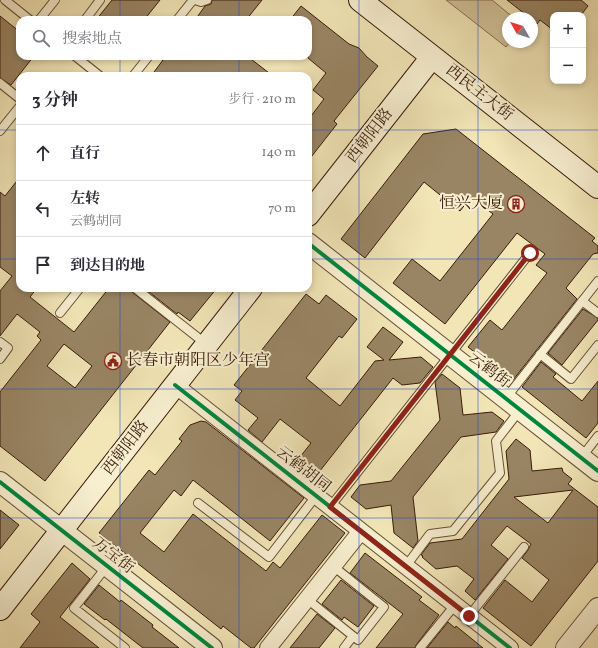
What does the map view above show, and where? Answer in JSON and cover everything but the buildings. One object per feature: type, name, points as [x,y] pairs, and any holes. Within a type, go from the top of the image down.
[{"type":"main road","name":"西民主大街","points":[[360,0],[598,186]]},
{"type":"main road","name":"西朝阳路","points":[[312,210],[432,57]]},
{"type":"main road","name":"西朝阳路","points":[[0,609],[248,292]]},
{"type":"street","name":"云鹤街","points":[[312,246],[598,471]]},
{"type":"street","name":"云鹤胡同","points":[[175,385],[510,648]]},
{"type":"street","name":"万宝街","points":[[0,482],[212,648]]},
{"type":"street","points":[[268,648],[361,531]]},
{"type":"street","points":[[566,648],[598,608]]},
{"type":"lane","points":[[6,0],[25,16]]},
{"type":"lane","points":[[42,16],[55,0]]},
{"type":"lane","points":[[88,16],[100,0]]},
{"type":"lane","points":[[180,16],[194,0],[201,2],[207,0]]},
{"type":"lane","points":[[80,60],[95,72]]},
{"type":"lane","points":[[136,72],[146,60]]},
{"type":"lane","points":[[0,83],[16,96]]},
{"type":"lane","points":[[0,131],[16,111]]},
{"type":"lane","points":[[330,507],[530,253]]},
{"type":"lane","points":[[406,566],[430,534],[453,531],[500,473],[496,441],[513,404],[540,354],[598,281]]},
{"type":"lane","points":[[60,313],[77,292]]},
{"type":"lane","points":[[140,292],[207,345]]},
{"type":"lane","points":[[582,301],[598,314]]},
{"type":"lane","points":[[0,342],[8,348],[0,359]]},
{"type":"lane","points":[[540,354],[571,379],[598,344]]},
{"type":"lane","points":[[581,458],[598,436]]},
{"type":"lane","points":[[198,502],[269,557],[316,496]]},
{"type":"lane","points":[[469,616],[524,547]]},
{"type":"lane","points":[[107,566],[74,608],[125,648]]},
{"type":"lane","points":[[307,599],[358,640],[384,607],[333,566]]},
{"type":"lane","points":[[420,648],[455,605]]},
{"type":"lane","points":[[344,648],[353,636]]},
{"type":"shaded area","points":[[446,0],[492,0],[507,12],[502,12],[502,44]]},
{"type":"cycle path","points":[[312,246],[598,471]]},
{"type":"cycle path","points":[[175,385],[510,648]]},
{"type":"cycle path","points":[[0,482],[212,648]]},
{"type":"place","name":"恒兴大厦","points":[[516,204]]},
{"type":"place","name":"长春市朝阳区少年宫","points":[[113,361]]},
{"type":"route","points":[[469,616],[330,507],[530,253]]}]
